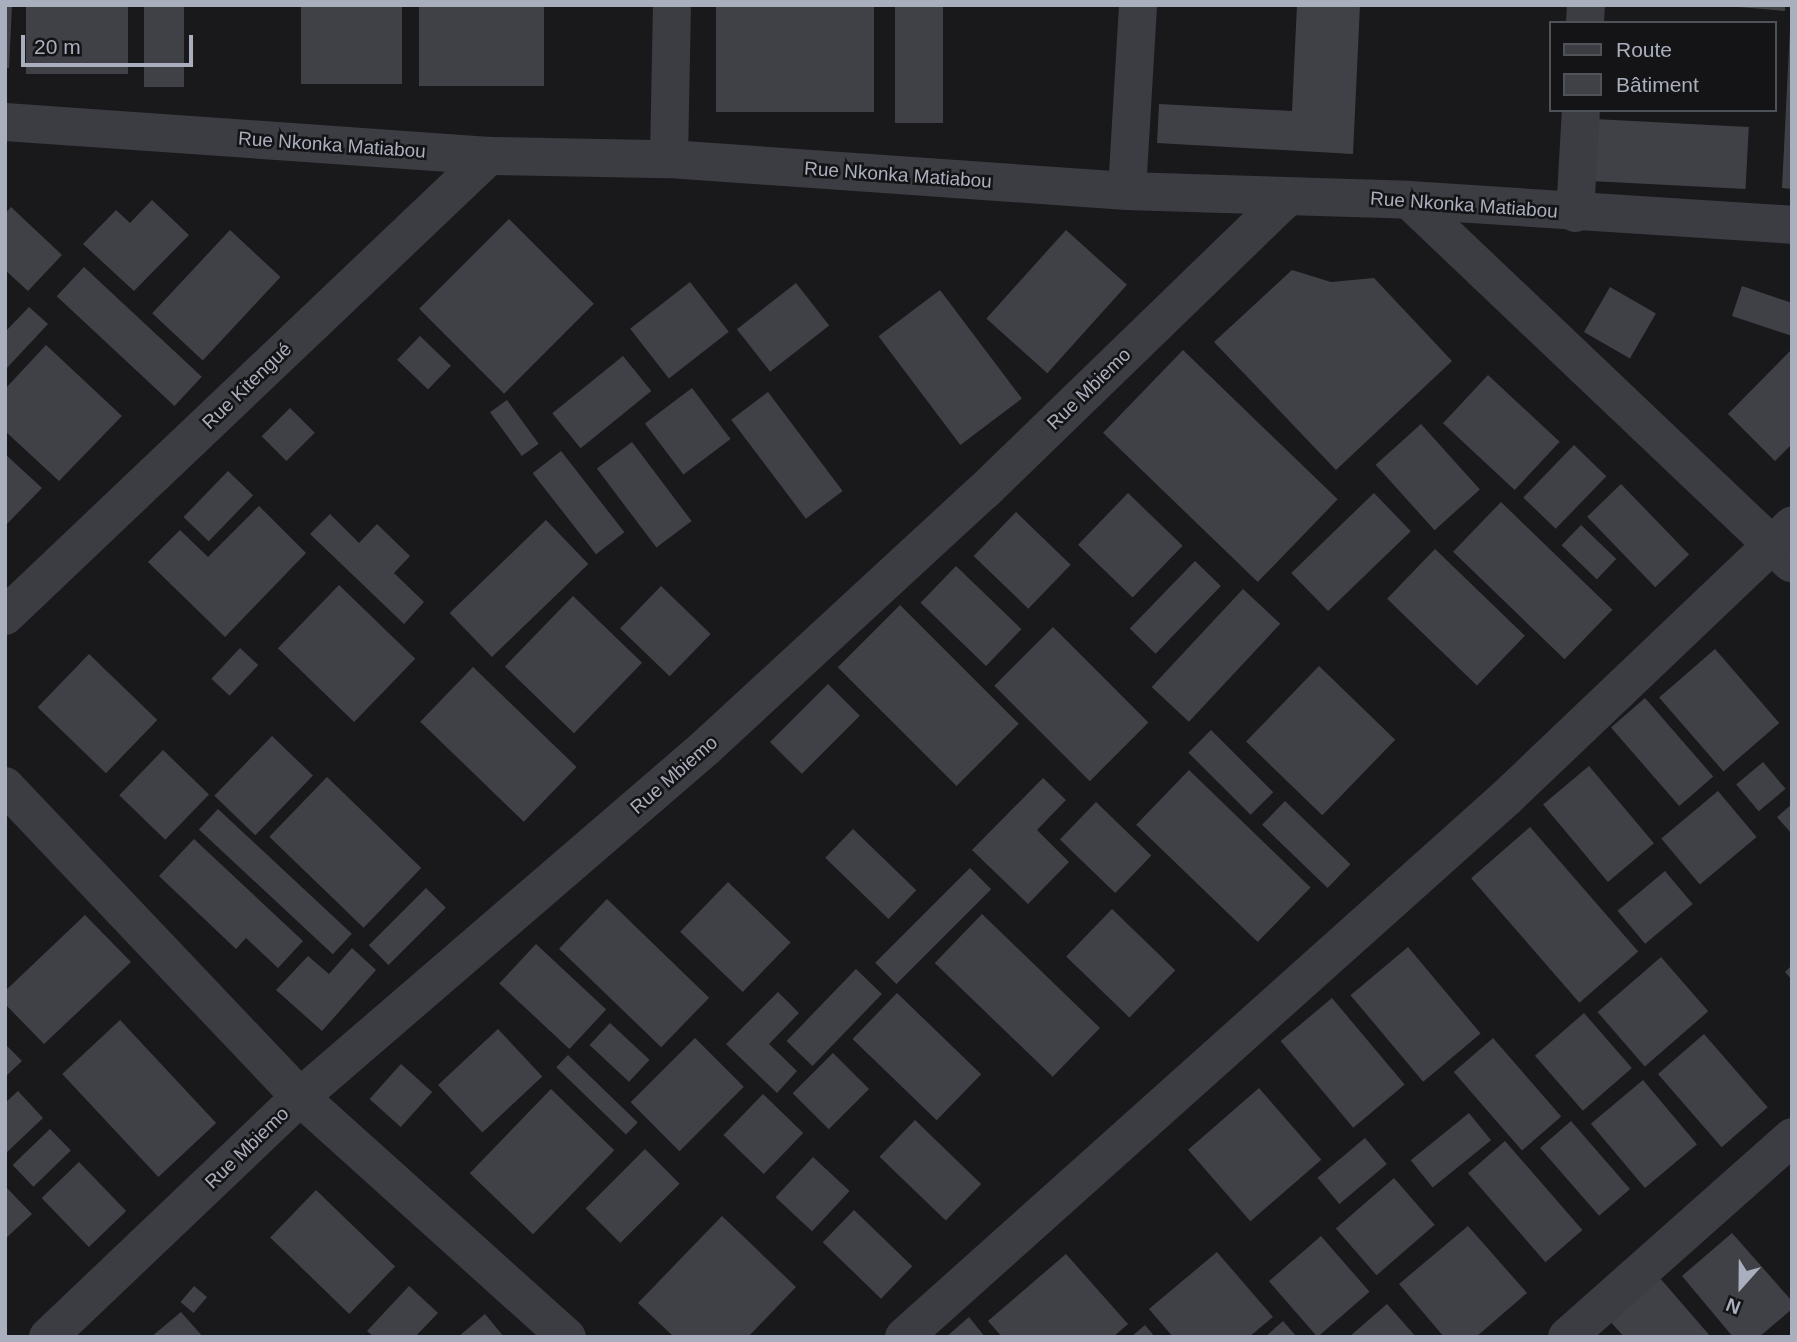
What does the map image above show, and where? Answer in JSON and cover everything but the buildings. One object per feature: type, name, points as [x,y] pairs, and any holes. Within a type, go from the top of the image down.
[{"type":"street","points":[[669,159],[672,5]]},
{"type":"street","points":[[1127,191],[1138,5]]},
{"type":"street","points":[[1575,213],[1581,112]]},
{"type":"street","name":"Rue Nkonka Matiabou","points":[[5,122],[489,156],[669,159],[1127,191],[1409,200],[1575,213],[1792,225]]},
{"type":"street","name":"Rue Kitengué","points":[[5,616],[489,156]]},
{"type":"street","name":"Rue Mbiemo","points":[[48,1337],[300,1097],[704,749],[984,491],[1286,198]]},
{"type":"street","points":[[904,1337],[1785,545],[1409,200]]},
{"type":"street","points":[[5,786],[300,1097],[566,1337]]},
{"type":"street","points":[[1567,1337],[1792,1137]]}]
